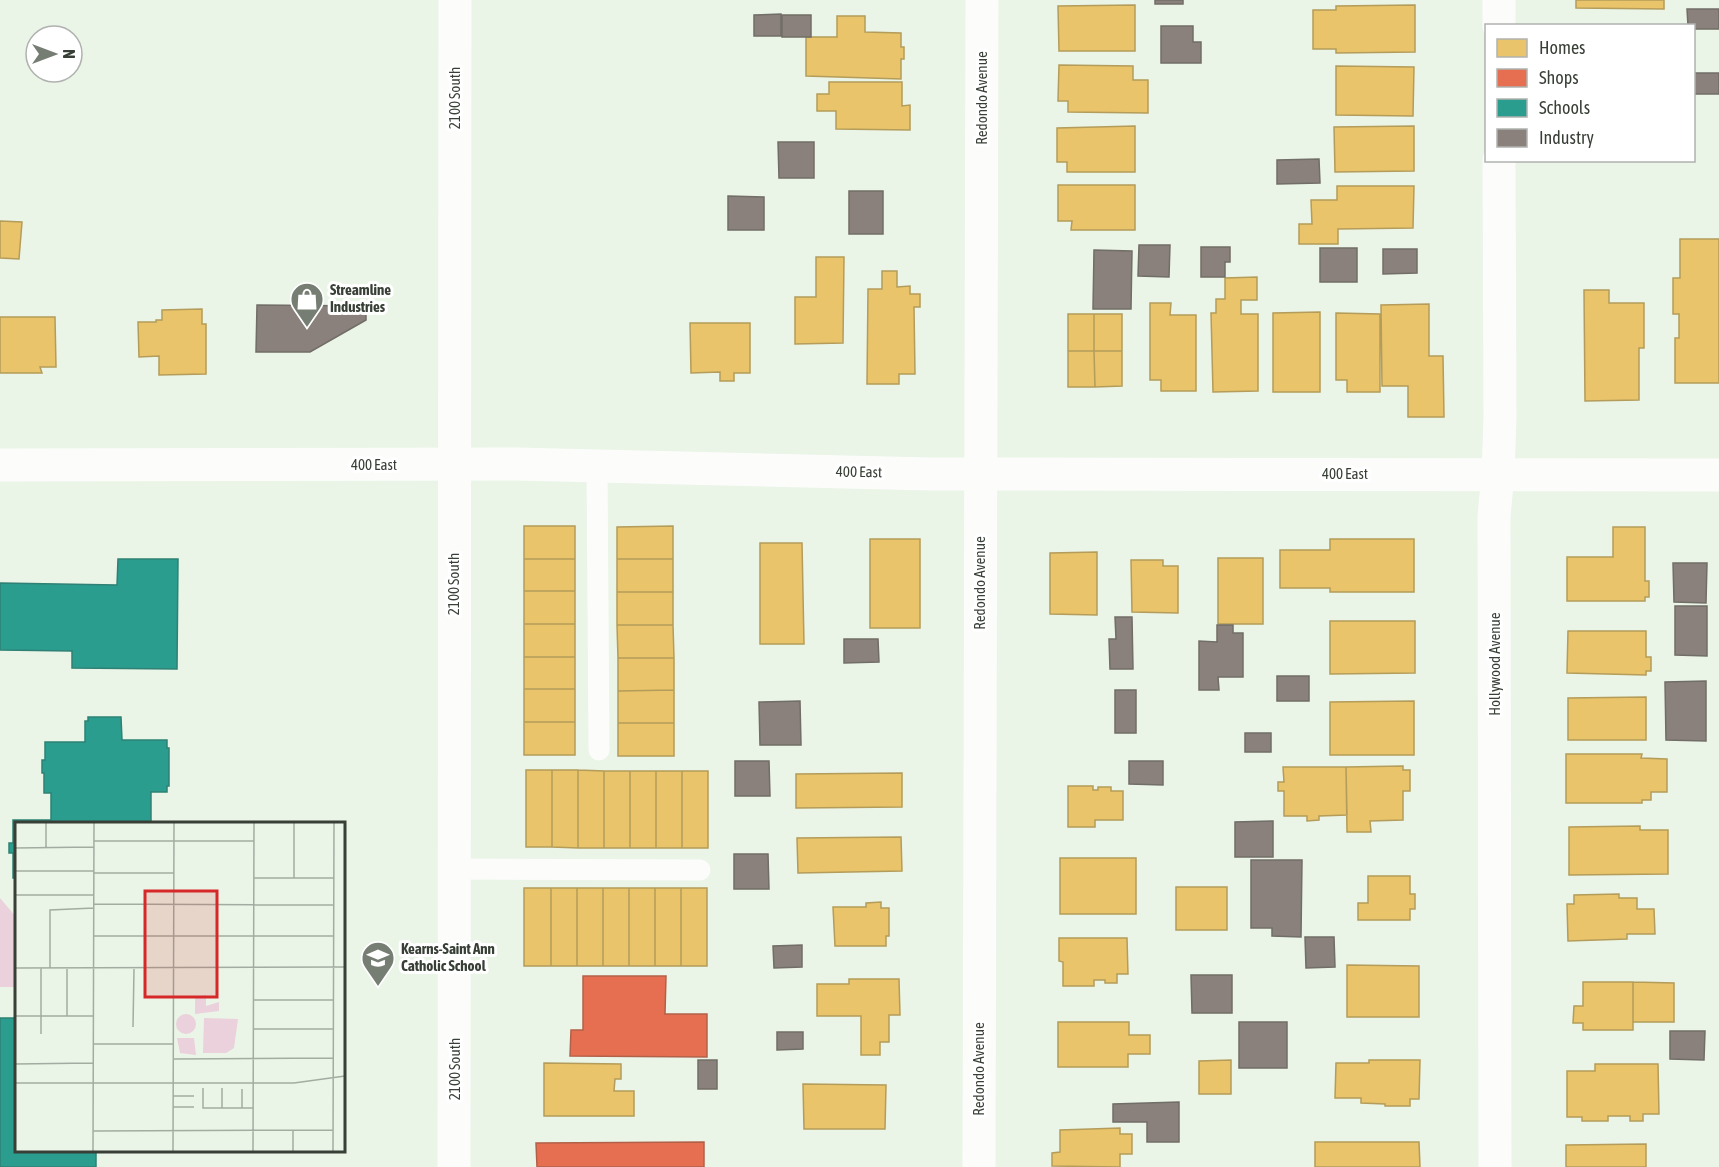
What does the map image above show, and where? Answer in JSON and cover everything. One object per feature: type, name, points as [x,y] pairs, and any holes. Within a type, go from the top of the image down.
[{"type":"street","name":"2100 South","points":[[454,1167],[455,0]]},
{"type":"street","name":"Redondo Avenue","points":[[979,1167],[982,0]]},
{"type":"street","points":[[1499,0],[1499,24]]},
{"type":"street","name":"Hollywood Avenue","points":[[1495,1167],[1494,516],[1498,474],[1499,162]]},
{"type":"street","name":"400 East","points":[[0,465],[597,465],[981,474],[1719,475]]},
{"type":"lane","points":[[597,465],[599,750]]},
{"type":"lane","points":[[455,869],[700,870]]},
{"type":"shaded area","points":[[0,898],[15,916],[15,987],[0,987]]},
{"type":"building: Homes","points":[[1576,0],[1664,0],[1664,9],[1576,8]]},
{"type":"building: Homes","points":[[1135,5],[1135,51],[1059,51],[1058,6]]},
{"type":"building: Homes","points":[[1415,5],[1415,52],[1336,53],[1336,49],[1313,49],[1313,10],[1336,10],[1336,6]]},
{"type":"building: Homes","points":[[837,16],[865,16],[865,32],[901,33],[904,59],[901,59],[901,79],[806,76],[806,37],[837,37]]},
{"type":"building: Homes","points":[[1059,65],[1133,66],[1133,80],[1148,80],[1148,113],[1068,112],[1068,101],[1058,101]]},
{"type":"building: Homes","points":[[1336,66],[1414,67],[1413,116],[1336,115]]},
{"type":"building: Homes","points":[[829,82],[902,82],[902,106],[910,105],[910,130],[836,129],[836,111],[817,111],[817,94],[829,94]]},
{"type":"building: Homes","points":[[1135,126],[1135,172],[1067,172],[1067,162],[1057,162],[1057,128]]},
{"type":"building: Homes","points":[[1414,126],[1414,171],[1335,172],[1334,127]]},
{"type":"building: Homes","points":[[1058,185],[1135,185],[1135,230],[1071,230],[1072,221],[1058,221]]},
{"type":"building: Homes","points":[[1337,186],[1414,186],[1413,228],[1338,229],[1338,244],[1299,244],[1299,224],[1312,224],[1311,200],[1337,200]]},
{"type":"building: Homes","points":[[0,221],[22,222],[19,259],[0,258]]},
{"type":"building: Homes","points":[[1680,239],[1719,239],[1719,383],[1675,383],[1675,338],[1679,338],[1679,314],[1673,314],[1673,278],[1680,278]]},
{"type":"building: Homes","points":[[816,257],[844,257],[843,343],[795,344],[795,297],[816,297]]},
{"type":"building: Homes","points":[[882,271],[897,271],[897,287],[910,286],[910,294],[920,294],[920,307],[914,307],[915,374],[899,374],[899,384],[867,384],[868,289],[882,289]]},
{"type":"building: Homes","points":[[1257,277],[1257,300],[1241,300],[1241,314],[1258,314],[1258,391],[1213,392],[1211,313],[1216,313],[1216,299],[1225,299],[1225,278]]},
{"type":"building: Homes","points":[[1584,290],[1609,290],[1609,303],[1644,303],[1644,348],[1639,348],[1639,400],[1585,401]]},
{"type":"building: Homes","points":[[1150,303],[1171,303],[1170,315],[1196,315],[1196,391],[1161,391],[1161,380],[1150,380]]},
{"type":"building: Homes","points":[[1429,304],[1429,356],[1443,356],[1444,417],[1408,417],[1408,386],[1382,386],[1381,305]]},
{"type":"building: Homes","points":[[202,309],[202,324],[206,324],[206,374],[159,375],[159,356],[139,357],[138,322],[162,320],[162,310]]},
{"type":"building: Homes","points":[[1320,312],[1320,392],[1273,392],[1273,313]]},
{"type":"building: Homes","points":[[1336,313],[1380,314],[1380,392],[1347,392],[1347,380],[1336,380]]},
{"type":"building: Homes","points":[[1068,314],[1094,314],[1094,351],[1068,351]]},
{"type":"building: Homes","points":[[1094,314],[1122,314],[1122,351],[1094,351]]},
{"type":"building: Homes","points":[[0,317],[55,317],[56,367],[40,367],[42,373],[0,373]]},
{"type":"building: Homes","points":[[690,323],[750,323],[750,373],[734,373],[734,381],[720,381],[720,372],[691,373]]},
{"type":"building: Homes","points":[[1068,351],[1094,351],[1095,387],[1068,387]]},
{"type":"building: Homes","points":[[1094,351],[1122,351],[1122,386],[1095,387]]},
{"type":"building: Homes","points":[[524,526],[575,526],[575,559],[524,559]]},
{"type":"building: Homes","points":[[673,526],[673,559],[617,559],[617,527]]},
{"type":"building: Homes","points":[[1613,527],[1645,527],[1645,581],[1649,581],[1649,597],[1645,597],[1645,601],[1567,601],[1567,557],[1613,557]]},
{"type":"building: Homes","points":[[870,539],[920,539],[920,628],[870,628]]},
{"type":"building: Homes","points":[[1330,539],[1414,539],[1414,592],[1330,592],[1330,588],[1280,588],[1280,550],[1330,550]]},
{"type":"building: Homes","points":[[760,543],[802,543],[804,644],[760,644]]},
{"type":"building: Homes","points":[[1097,552],[1097,615],[1050,614],[1050,553]]},
{"type":"building: Homes","points":[[1218,558],[1263,558],[1263,624],[1218,624]]},
{"type":"building: Homes","points":[[524,559],[575,559],[575,591],[524,591]]},
{"type":"building: Homes","points":[[617,559],[673,559],[673,592],[617,592]]},
{"type":"building: Homes","points":[[1131,560],[1163,560],[1163,566],[1178,566],[1178,613],[1132,612]]},
{"type":"building: Homes","points":[[524,591],[575,591],[575,624],[524,624]]},
{"type":"building: Homes","points":[[617,592],[673,592],[673,625],[617,625]]},
{"type":"building: Homes","points":[[1330,621],[1415,621],[1415,673],[1330,674]]},
{"type":"building: Homes","points":[[524,624],[575,624],[575,657],[524,657]]},
{"type":"building: Homes","points":[[617,625],[673,625],[674,658],[618,658]]},
{"type":"building: Homes","points":[[1568,631],[1646,631],[1646,657],[1651,657],[1651,671],[1646,671],[1646,675],[1567,673]]},
{"type":"building: Homes","points":[[524,657],[575,657],[575,689],[524,689]]},
{"type":"building: Homes","points":[[618,658],[674,658],[674,690],[618,691]]},
{"type":"building: Homes","points":[[524,689],[575,689],[575,722],[524,722]]},
{"type":"building: Homes","points":[[674,690],[674,723],[618,723],[618,691]]},
{"type":"building: Homes","points":[[1646,697],[1646,740],[1568,740],[1568,698]]},
{"type":"building: Homes","points":[[1414,701],[1414,755],[1330,755],[1330,702]]},
{"type":"building: Homes","points":[[524,722],[575,722],[575,755],[524,755]]},
{"type":"building: Homes","points":[[618,723],[674,723],[674,756],[618,756]]},
{"type":"building: Homes","points":[[1566,754],[1642,754],[1641,758],[1667,759],[1667,792],[1651,792],[1651,800],[1642,800],[1642,803],[1566,803]]},
{"type":"building: Homes","points":[[1403,766],[1403,770],[1410,770],[1410,791],[1403,791],[1403,820],[1370,821],[1371,832],[1347,832],[1346,767]]},
{"type":"building: Homes","points":[[1283,767],[1346,767],[1347,815],[1319,816],[1319,820],[1307,821],[1307,816],[1284,816],[1284,791],[1278,791],[1278,782],[1284,782]]},
{"type":"building: Homes","points":[[526,770],[552,770],[552,847],[526,847]]},
{"type":"building: Homes","points":[[552,770],[578,770],[578,848],[552,847]]},
{"type":"building: Homes","points":[[578,770],[604,771],[604,848],[578,848]]},
{"type":"building: Homes","points":[[604,771],[630,771],[630,848],[604,848]]},
{"type":"building: Homes","points":[[630,771],[656,771],[656,848],[630,848]]},
{"type":"building: Homes","points":[[656,771],[682,771],[682,848],[656,848]]},
{"type":"building: Homes","points":[[682,771],[708,771],[708,848],[682,848]]},
{"type":"building: Homes","points":[[902,773],[902,807],[796,808],[796,774]]},
{"type":"building: Homes","points":[[1068,786],[1093,786],[1093,790],[1098,790],[1098,787],[1111,787],[1111,791],[1123,791],[1123,820],[1095,820],[1095,827],[1068,827]]},
{"type":"building: Homes","points":[[1640,826],[1640,830],[1668,830],[1668,874],[1569,875],[1569,827]]},
{"type":"building: Homes","points":[[901,837],[902,871],[798,873],[797,838]]},
{"type":"building: Homes","points":[[1060,858],[1136,858],[1136,914],[1060,914]]},
{"type":"building: Homes","points":[[1368,876],[1410,876],[1410,894],[1415,894],[1415,909],[1410,909],[1410,920],[1358,920],[1358,903],[1368,903]]},
{"type":"building: Homes","points":[[1176,887],[1227,887],[1227,930],[1176,930]]},
{"type":"building: Homes","points":[[524,888],[551,888],[551,966],[524,966]]},
{"type":"building: Homes","points":[[551,888],[577,888],[577,966],[551,966]]},
{"type":"building: Homes","points":[[577,888],[603,888],[603,966],[577,966]]},
{"type":"building: Homes","points":[[603,888],[629,888],[629,966],[603,966]]},
{"type":"building: Homes","points":[[629,888],[655,888],[655,966],[629,966]]},
{"type":"building: Homes","points":[[655,888],[681,888],[681,966],[655,966]]},
{"type":"building: Homes","points":[[681,888],[707,888],[707,966],[681,966]]},
{"type":"building: Homes","points":[[1619,894],[1619,898],[1637,898],[1637,909],[1654,909],[1655,934],[1627,934],[1627,939],[1568,941],[1567,904],[1574,904],[1574,895]]},
{"type":"building: Homes","points":[[881,902],[881,908],[889,908],[889,936],[886,936],[886,946],[835,946],[833,907],[866,907],[866,903]]},
{"type":"building: Homes","points":[[1059,938],[1127,938],[1128,974],[1117,974],[1117,983],[1094,980],[1094,986],[1063,986],[1063,962],[1059,961]]},
{"type":"building: Homes","points":[[1347,965],[1419,966],[1419,1017],[1347,1017]]},
{"type":"building: Homes","points":[[849,979],[899,979],[900,1015],[889,1015],[889,1042],[880,1042],[880,1055],[861,1055],[861,1016],[817,1016],[817,984],[849,984]]},
{"type":"building: Homes","points":[[1583,982],[1633,982],[1633,1030],[1583,1030],[1583,1023],[1573,1023],[1574,1006],[1583,1006]]},
{"type":"building: Homes","points":[[1633,982],[1674,983],[1674,1022],[1633,1022]]},
{"type":"building: Homes","points":[[1058,1022],[1129,1022],[1129,1035],[1150,1035],[1150,1054],[1128,1054],[1128,1067],[1058,1067]]},
{"type":"building: Homes","points":[[1231,1060],[1231,1094],[1199,1094],[1199,1061]]},
{"type":"building: Homes","points":[[1369,1060],[1420,1060],[1419,1099],[1410,1099],[1410,1106],[1385,1106],[1385,1104],[1361,1103],[1361,1098],[1335,1098],[1336,1063],[1369,1063]]},
{"type":"building: Homes","points":[[544,1063],[621,1064],[621,1079],[615,1079],[614,1091],[634,1091],[634,1116],[544,1116]]},
{"type":"building: Homes","points":[[1595,1064],[1658,1064],[1659,1114],[1643,1114],[1643,1121],[1630,1121],[1630,1116],[1608,1116],[1608,1121],[1582,1121],[1582,1117],[1567,1117],[1567,1071],[1595,1071]]},
{"type":"building: Homes","points":[[803,1084],[886,1085],[885,1129],[804,1129]]},
{"type":"building: Homes","points":[[1120,1128],[1120,1134],[1132,1134],[1132,1154],[1120,1154],[1120,1167],[1052,1166],[1052,1153],[1060,1152],[1060,1130]]},
{"type":"building: Homes","points":[[1315,1142],[1419,1142],[1420,1167],[1315,1167]]},
{"type":"building: Homes","points":[[1646,1144],[1646,1167],[1566,1167],[1566,1145]]},
{"type":"building: Shops","points":[[583,976],[666,976],[665,1014],[707,1014],[707,1057],[570,1056],[571,1030],[583,1030]]},
{"type":"building: Shops","points":[[704,1142],[704,1167],[537,1167],[536,1143]]},
{"type":"building: Schools","points":[[118,559],[178,559],[177,669],[72,668],[72,651],[0,650],[0,583],[117,585]]},
{"type":"building: Schools","points":[[88,717],[121,717],[122,740],[167,740],[169,786],[167,786],[167,792],[151,792],[151,822],[15,822],[15,878],[13,878],[13,853],[9,853],[9,843],[13,843],[13,820],[51,820],[51,793],[44,793],[44,773],[42,773],[45,742],[85,742],[85,721],[88,721]]},
{"type":"building: Schools","points":[[0,1018],[15,1018],[15,1152],[96,1152],[96,1167],[0,1167]]},
{"type":"building: Industry","points":[[1155,0],[1183,0],[1183,4],[1155,4]]},
{"type":"building: Industry","points":[[1687,9],[1719,9],[1719,29],[1695,29],[1695,24],[1688,24]]},
{"type":"building: Industry","points":[[781,14],[781,36],[754,36],[754,15]]},
{"type":"building: Industry","points":[[782,15],[811,15],[811,37],[782,37]]},
{"type":"building: Industry","points":[[1161,26],[1193,26],[1193,42],[1201,42],[1201,63],[1161,63]]},
{"type":"building: Industry","points":[[1695,73],[1719,73],[1719,94],[1695,94]]},
{"type":"building: Industry","points":[[778,142],[814,142],[814,178],[779,178]]},
{"type":"building: Industry","points":[[1319,159],[1320,183],[1277,184],[1277,160]]},
{"type":"building: Industry","points":[[849,191],[883,191],[883,234],[849,234]]},
{"type":"building: Industry","points":[[728,196],[764,197],[764,230],[728,230]]},
{"type":"building: Industry","points":[[1139,245],[1170,245],[1169,277],[1138,276]]},
{"type":"building: Industry","points":[[1201,247],[1230,247],[1230,262],[1225,262],[1225,277],[1201,277]]},
{"type":"building: Industry","points":[[1320,248],[1357,248],[1357,282],[1320,282]]},
{"type":"building: Industry","points":[[1383,249],[1417,249],[1417,273],[1383,274]]},
{"type":"building: Industry","points":[[1094,250],[1132,251],[1131,309],[1093,309]]},
{"type":"building: Industry","points":[[257,305],[366,306],[366,320],[310,352],[256,352]]},
{"type":"building: Industry","points":[[1673,563],[1707,563],[1706,603],[1674,602]]},
{"type":"building: Industry","points":[[1675,606],[1707,606],[1707,656],[1675,655]]},
{"type":"building: Industry","points":[[1115,617],[1132,617],[1133,669],[1110,669],[1109,639],[1116,639]]},
{"type":"building: Industry","points":[[1217,625],[1233,625],[1233,633],[1243,633],[1243,677],[1218,677],[1219,690],[1199,690],[1199,641],[1217,642]]},
{"type":"building: Industry","points":[[844,639],[878,639],[879,662],[844,663]]},
{"type":"building: Industry","points":[[1277,676],[1309,676],[1309,701],[1277,701]]},
{"type":"building: Industry","points":[[1706,681],[1706,741],[1666,740],[1665,682]]},
{"type":"building: Industry","points":[[1115,690],[1136,690],[1136,733],[1115,733]]},
{"type":"building: Industry","points":[[800,701],[801,745],[760,745],[759,702]]},
{"type":"building: Industry","points":[[1245,733],[1271,733],[1271,752],[1245,752]]},
{"type":"building: Industry","points":[[735,761],[769,761],[770,796],[735,796]]},
{"type":"building: Industry","points":[[1129,761],[1163,761],[1163,785],[1129,784]]},
{"type":"building: Industry","points":[[1273,821],[1273,857],[1235,857],[1235,822]]},
{"type":"building: Industry","points":[[734,854],[768,854],[769,889],[734,889]]},
{"type":"building: Industry","points":[[1251,860],[1302,860],[1301,937],[1272,936],[1272,928],[1251,928]]},
{"type":"building: Industry","points":[[1305,937],[1334,937],[1335,967],[1306,968]]},
{"type":"building: Industry","points":[[802,945],[802,967],[774,968],[773,946]]},
{"type":"building: Industry","points":[[1191,975],[1232,975],[1232,1013],[1192,1013]]},
{"type":"building: Industry","points":[[1239,1022],[1287,1022],[1287,1068],[1239,1068]]},
{"type":"building: Industry","points":[[1670,1031],[1705,1031],[1704,1060],[1670,1059]]},
{"type":"building: Industry","points":[[777,1032],[803,1032],[803,1049],[777,1050]]},
{"type":"building: Industry","points":[[698,1060],[717,1060],[717,1089],[698,1089]]},
{"type":"building: Industry","points":[[1179,1102],[1179,1142],[1147,1142],[1147,1122],[1113,1122],[1113,1104]]},
{"type":"place","name":"Streamline Industries","points":[[307,328]]},
{"type":"place","name":"Kearns-Saint Ann Catholic School","points":[[378,987]]}]
